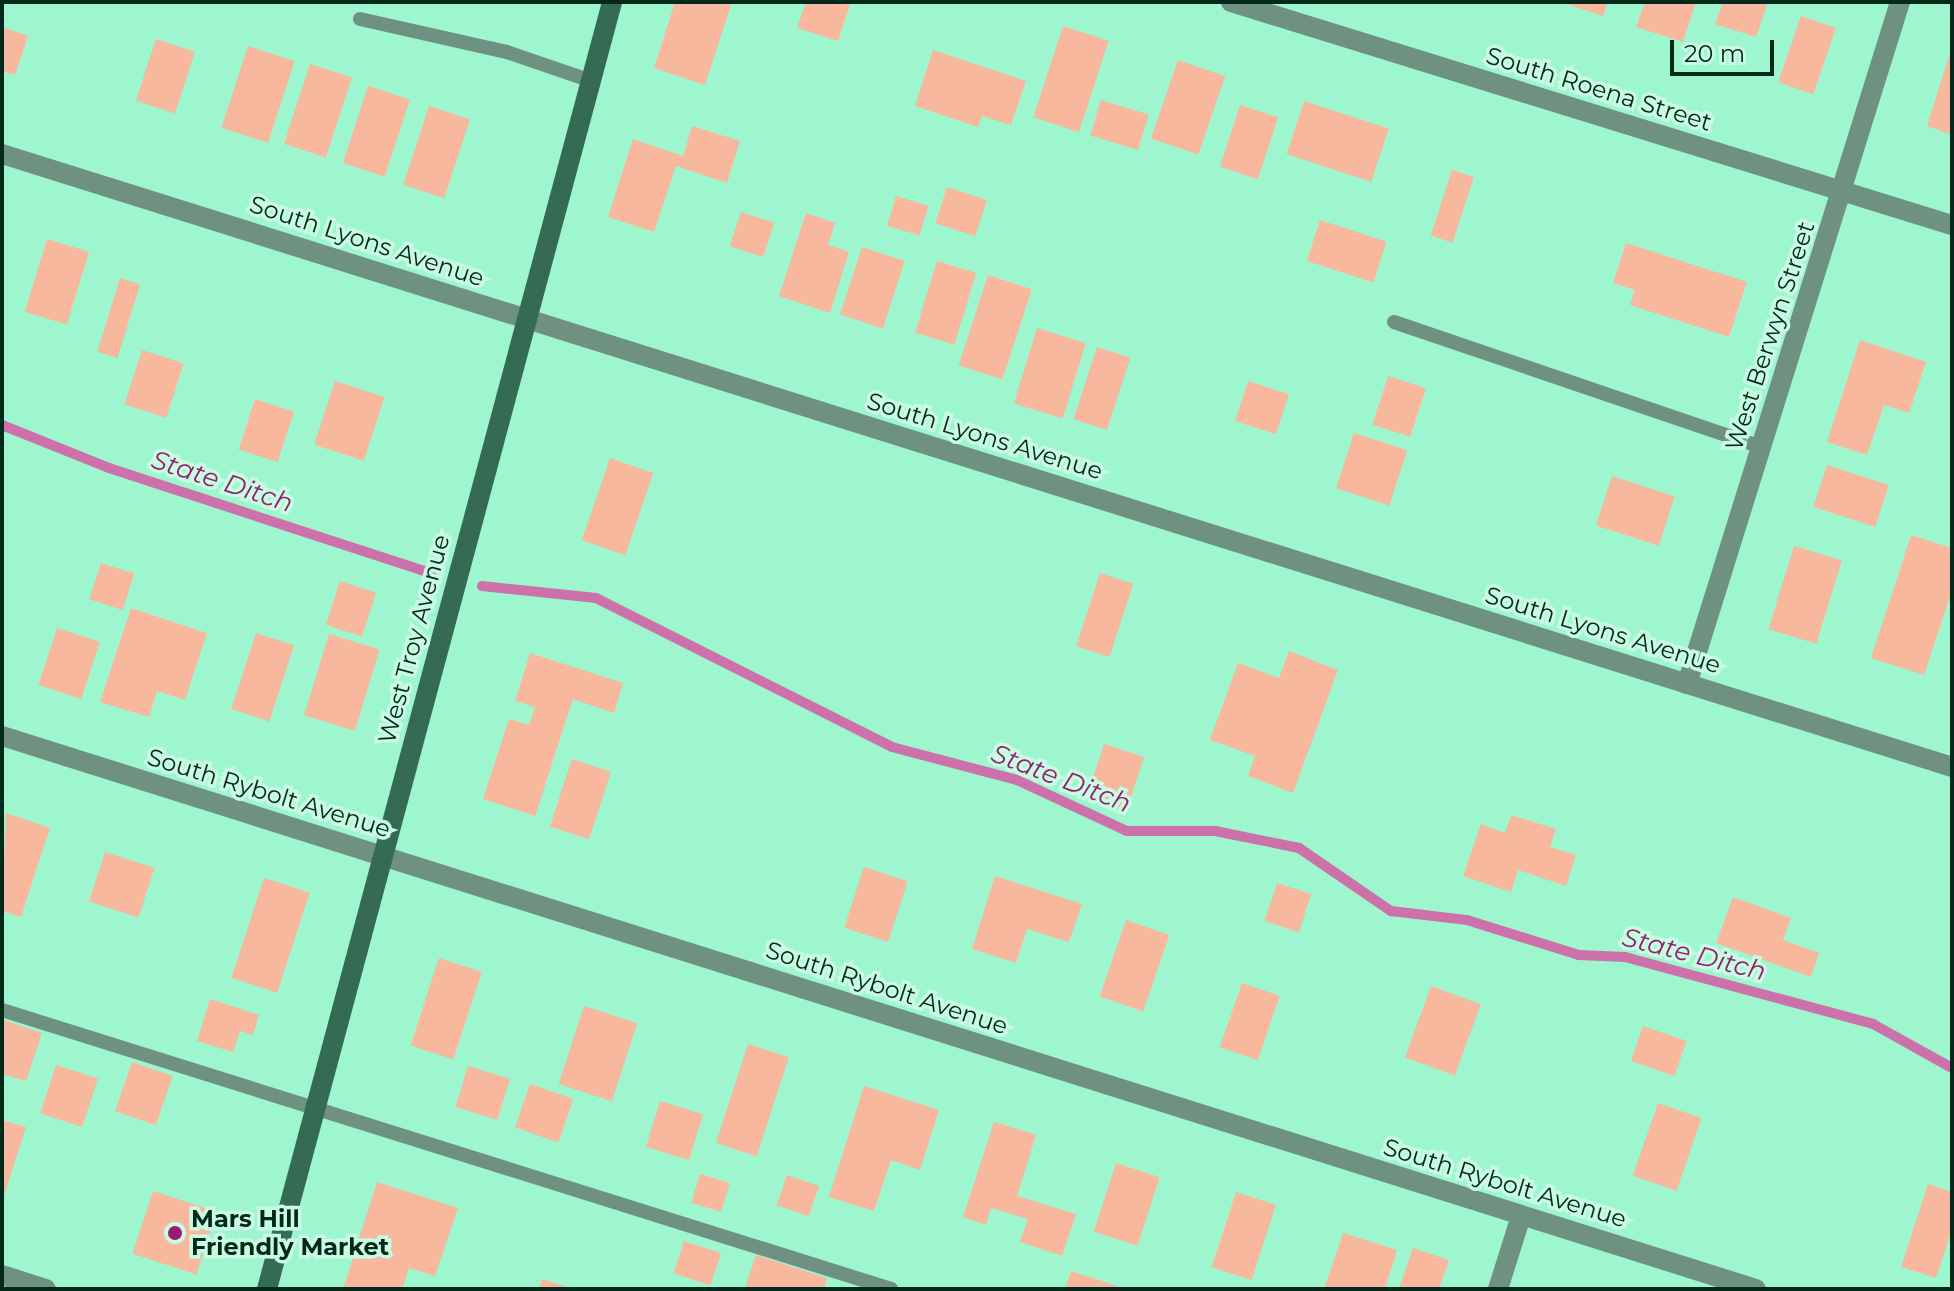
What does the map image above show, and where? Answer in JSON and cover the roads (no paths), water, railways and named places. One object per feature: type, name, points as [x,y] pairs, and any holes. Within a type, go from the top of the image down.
[{"type":"street","name":"West Troy Avenue","points":[[267,1289],[612,2]]},
{"type":"street","name":"South Roena Street","points":[[1231,2],[1952,225]]},
{"type":"street","name":"West Berwyn Street","points":[[1687,684],[1900,2]]},
{"type":"street","name":"South Lyons Avenue","points":[[2,154],[1952,767]]},
{"type":"street","name":"South Rybolt Avenue","points":[[2,736],[1756,1289]]},
{"type":"street","points":[[1498,1289],[1521,1216]]},
{"type":"street","points":[[2,1275],[46,1289]]},
{"type":"lane","points":[[360,19],[507,52],[591,81]]},
{"type":"lane","points":[[1394,322],[1762,447]]},
{"type":"lane","points":[[2,1010],[891,1289]]},
{"type":"waterway","name":"State Ditch","points":[[2,425],[109,468],[431,573]]},
{"type":"waterway","name":"State Ditch","points":[[482,586],[596,598],[892,747],[1017,780],[1127,831],[1215,831],[1299,848],[1391,911],[1467,920],[1579,955],[1625,957],[1873,1024],[1952,1068]]},
{"type":"place","name":"Mars Hill Friendly Market","points":[[175,1233]]}]
